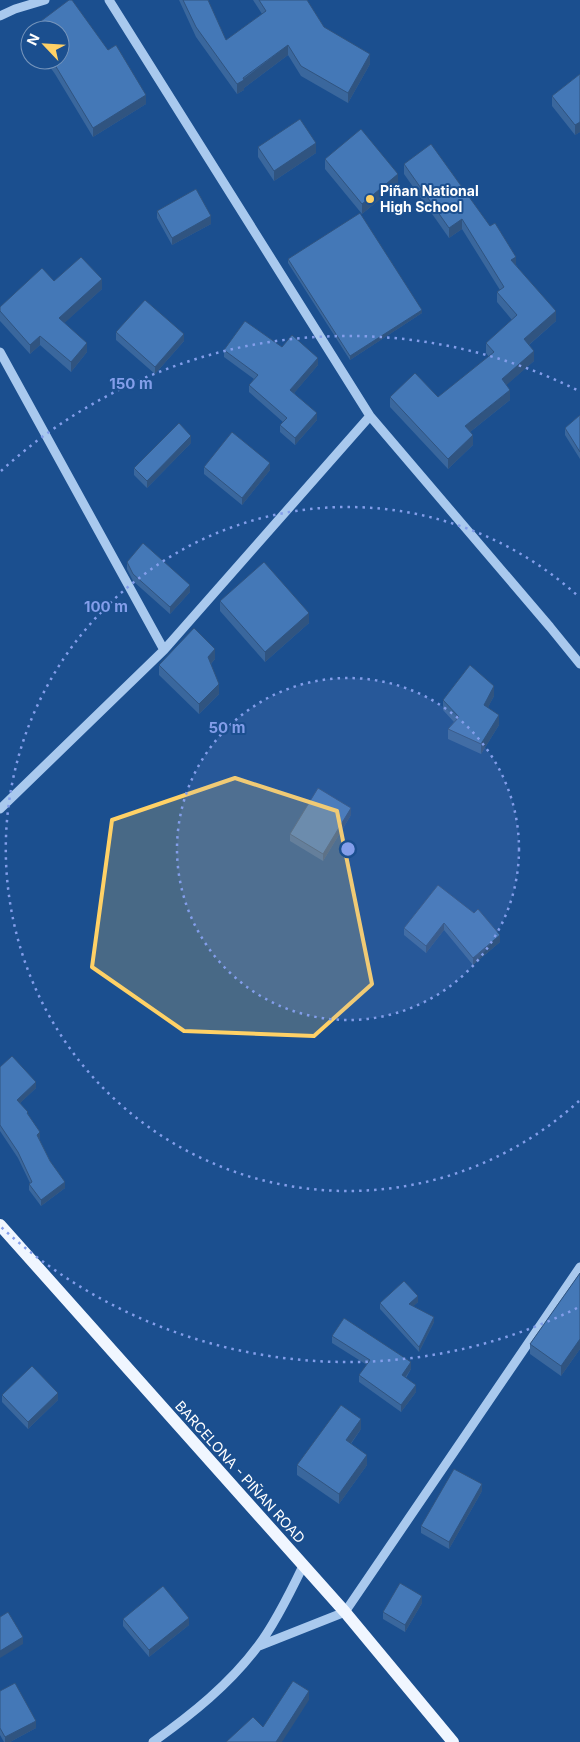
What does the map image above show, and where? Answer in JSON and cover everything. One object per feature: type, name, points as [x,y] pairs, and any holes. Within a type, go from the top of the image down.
[{"type":"main road","name":"BARCELONA - PIÑAN ROAD","points":[[0,1225],[345,1612],[453,1742]]},
{"type":"street","points":[[0,16],[15,9],[45,0]]},
{"type":"street","points":[[109,0],[370,416],[580,664]]},
{"type":"street","points":[[0,352],[164,650]]},
{"type":"street","points":[[0,810],[164,650],[370,416]]},
{"type":"street","points":[[258,1646],[345,1612],[580,1267]]},
{"type":"street","points":[[153,1742],[178,1725],[232,1677],[258,1646],[291,1591],[303,1566]]},
{"type":"highlighted area","points":[[235,778],[337,811],[372,984],[314,1036],[184,1031],[92,967],[112,820]]},
{"type":"building","points":[[69,0],[72,0],[108,50],[116,45],[146,95],[93,128],[58,70],[70,70],[70,20],[42,20]]},
{"type":"building","points":[[183,0],[208,0],[226,40],[266,11],[259,0],[307,0],[324,27],[370,54],[348,93],[301,66],[288,45],[237,84],[196,27]]},
{"type":"building","points":[[580,74],[580,122],[575,125],[552,96]]},
{"type":"building","points":[[300,119],[316,143],[274,171],[258,147]]},
{"type":"building","points":[[361,129],[398,174],[362,204],[325,159]]},
{"type":"building","points":[[431,144],[490,226],[495,223],[516,257],[511,260],[556,311],[524,339],[534,351],[502,379],[510,390],[465,426],[473,435],[448,459],[390,397],[415,373],[438,397],[494,352],[486,343],[517,315],[497,292],[504,287],[462,219],[449,228],[404,164]]},
{"type":"building","points":[[196,189],[211,216],[172,238],[157,211]]},
{"type":"building","points":[[360,213],[422,310],[350,356],[288,259]]},
{"type":"building","points":[[81,257],[102,279],[59,318],[87,343],[71,362],[40,336],[30,345],[0,311],[0,307],[42,268],[54,281]]},
{"type":"building","points":[[145,300],[184,334],[155,367],[116,332]]},
{"type":"building","points":[[245,321],[282,347],[292,335],[318,358],[290,390],[317,413],[295,438],[280,425],[287,418],[249,385],[258,375],[224,350]]},
{"type":"building","points":[[580,415],[580,452],[565,428]]},
{"type":"building","points":[[179,423],[191,436],[147,481],[134,468]]},
{"type":"building","points":[[232,432],[270,463],[242,498],[204,467]]},
{"type":"building","points":[[143,543],[190,585],[170,607],[133,574],[127,562]]},
{"type":"building","points":[[264,562],[309,613],[265,652],[220,601]]},
{"type":"building","points":[[194,628],[215,649],[208,657],[219,684],[199,704],[159,665]]},
{"type":"building","points":[[470,665],[494,686],[484,705],[499,715],[481,744],[448,729],[459,717],[443,700]]},
{"type":"building","points":[[318,788],[351,808],[323,854],[290,834]]},
{"type":"building","points":[[438,885],[474,913],[478,909],[500,935],[473,958],[444,923],[426,946],[404,928]]},
{"type":"building","points":[[12,1056],[36,1082],[17,1100],[28,1112],[40,1132],[37,1135],[50,1161],[65,1182],[41,1200],[29,1184],[32,1182],[18,1152],[0,1125],[0,1067]]},
{"type":"building","points":[[580,1273],[580,1339],[561,1366],[530,1344]]},
{"type":"building","points":[[404,1281],[418,1296],[409,1304],[434,1317],[419,1347],[380,1303]]},
{"type":"building","points":[[344,1318],[411,1362],[402,1375],[416,1385],[401,1405],[359,1375],[370,1360],[332,1336]]},
{"type":"building","points":[[32,1366],[58,1393],[28,1422],[2,1395]]},
{"type":"building","points":[[341,1405],[361,1419],[346,1440],[367,1455],[339,1494],[297,1465]]},
{"type":"building","points":[[454,1469],[482,1484],[449,1542],[421,1526]]},
{"type":"building","points":[[400,1583],[422,1596],[405,1625],[383,1612]]},
{"type":"building","points":[[163,1586],[189,1618],[149,1650],[123,1619]]},
{"type":"building","points":[[8,1612],[23,1637],[0,1651],[0,1617]]},
{"type":"building","points":[[293,1681],[309,1691],[276,1742],[226,1742],[253,1717],[263,1727]]},
{"type":"building","points":[[15,1683],[36,1721],[5,1737],[0,1728],[0,1691]]},
{"type":"place","name":"Piñan National High School","points":[[370,199]]}]
